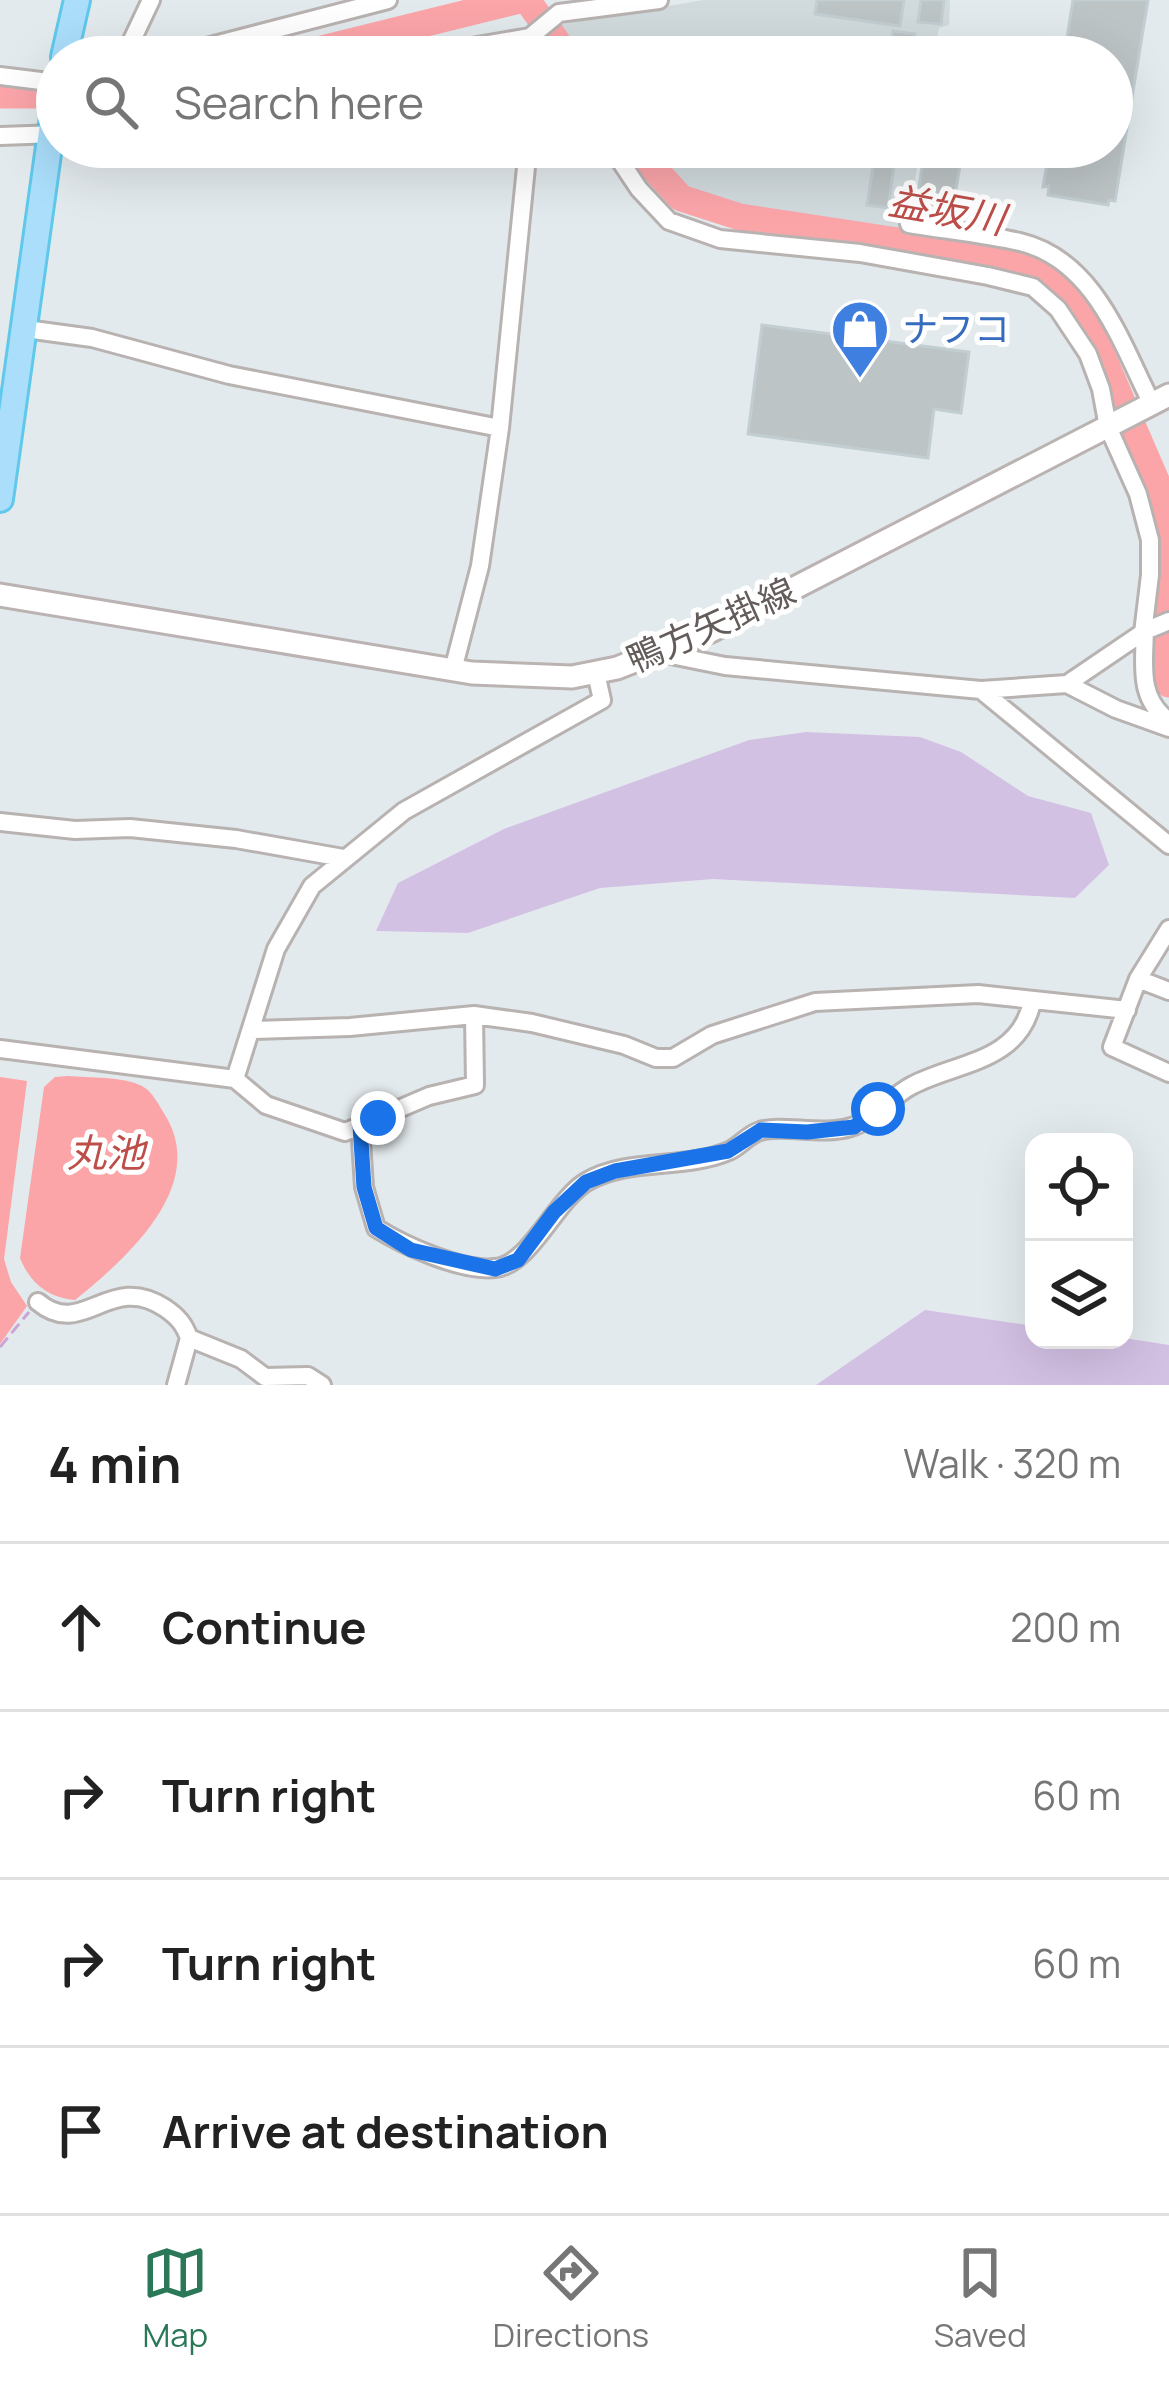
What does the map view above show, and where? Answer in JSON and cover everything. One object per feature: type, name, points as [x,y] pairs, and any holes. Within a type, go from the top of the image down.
[{"type":"main road","points":[[69,36],[77,0]]},
{"type":"main road","points":[[0,499],[47,168]]},
{"type":"main road","name":"鴨方矢掛線","points":[[0,595],[453,670],[527,678],[596,673],[661,653],[1154,403]]},
{"type":"street","points":[[134,36],[151,0]]},
{"type":"street","points":[[249,36],[388,0]]},
{"type":"street","points":[[531,36],[559,13],[652,1]]},
{"type":"street","points":[[0,76],[36,82]]},
{"type":"street","points":[[0,136],[36,133]]},
{"type":"street","points":[[453,670],[480,566],[500,428],[526,168]]},
{"type":"street","points":[[625,168],[669,221],[720,239],[860,253],[1033,287],[1058,309],[1088,354],[1138,494],[1150,540],[1143,680],[1150,701],[1169,725]]},
{"type":"street","points":[[908,224],[1023,243],[1064,263],[1094,292],[1154,403]]},
{"type":"street","points":[[1033,287],[1049,257]]},
{"type":"street","points":[[26,329],[92,338],[229,375],[500,428]]},
{"type":"street","points":[[661,653],[765,671],[981,690],[1067,684],[1169,621]]},
{"type":"street","points":[[235,1079],[276,950],[312,886],[404,811],[602,700],[596,673]]},
{"type":"street","points":[[1067,684],[1116,710],[1169,725]]},
{"type":"street","points":[[981,690],[1169,845]]},
{"type":"street","points":[[0,822],[236,838],[343,858]]},
{"type":"street","points":[[1169,929],[1138,979],[1112,1047],[1169,1073]]},
{"type":"street","points":[[1138,979],[1169,991]]},
{"type":"street","points":[[251,1030],[350,1027],[474,1015],[532,1022],[656,1058],[673,1058],[712,1035],[815,1002],[978,994],[1127,1010]]},
{"type":"street","points":[[360,1125],[364,1187],[376,1228],[411,1250],[495,1269],[518,1260],[554,1212],[586,1182],[615,1171],[728,1151],[761,1130],[854,1127],[912,1085],[963,1069],[998,1051],[1028,1020],[1032,1001]]},
{"type":"street","points":[[0,1049],[235,1079],[266,1105],[345,1132],[429,1096],[475,1085],[474,1015]]},
{"type":"street","points":[[38,1302],[67,1316],[138,1295],[172,1313],[190,1338],[176,1385]]},
{"type":"street","points":[[190,1338],[242,1360],[265,1377],[308,1376],[322,1385]]},
{"type":"path","points":[[0,1347],[38,1302]]},
{"type":"shaded area","points":[[703,0],[950,0],[949,25],[939,28],[938,36],[566,36],[559,25]]},
{"type":"shaded area","points":[[656,168],[917,168],[907,234],[690,206]]},
{"type":"shaded area","points":[[806,732],[920,737],[961,752],[1028,796],[1091,813],[1109,865],[1075,898],[713,879],[600,888],[468,933],[376,931],[398,883],[504,829],[749,740]]},
{"type":"shaded area","points":[[925,1310],[1025,1325],[1025,1349],[1133,1349],[1133,1339],[1169,1345],[1169,1385],[816,1385]]},
{"type":"water","points":[[0,1077],[27,1081],[4,1259],[11,1282],[27,1306],[0,1344]]},
{"type":"water","name":"丸池","points":[[55,1077],[142,1086],[165,1115],[176,1142],[177,1168],[156,1219],[117,1264],[75,1300],[41,1288],[20,1258],[44,1087]]},
{"type":"building","points":[[817,0],[904,0],[900,26],[815,14]]},
{"type":"building","points":[[921,0],[944,0],[941,24],[918,22]]},
{"type":"building","points":[[1073,0],[1148,0],[1133,91],[1133,36],[1067,36]]},
{"type":"building","points":[[873,168],[894,168],[888,208],[867,205]]},
{"type":"building","points":[[922,168],[960,168],[955,196],[944,194],[940,216],[915,213]]},
{"type":"building","points":[[1046,168],[1120,168],[1115,201],[1109,200],[1108,205],[1048,195],[1049,186],[1043,187]]},
{"type":"building","name":"ナフコ","points":[[762,325],[969,352],[961,413],[934,409],[928,458],[748,434]]},
{"type":"waterway","points":[[374,36],[520,0]]},
{"type":"waterway","name":"益坂川","points":[[527,0],[553,36]]},
{"type":"waterway","points":[[0,95],[36,95]]},
{"type":"waterway","name":"益坂川","points":[[653,168],[681,198],[740,217],[1010,258],[1044,274],[1070,296],[1085,316],[1161,492],[1169,684]]},
{"type":"place","name":"ナフコ","points":[[860,380]]},
{"type":"route","points":[[378,1118],[360,1125],[364,1187],[376,1228],[411,1250],[495,1269],[518,1260],[554,1212],[586,1182],[615,1171],[728,1151],[761,1130],[854,1127],[878,1109]]}]
